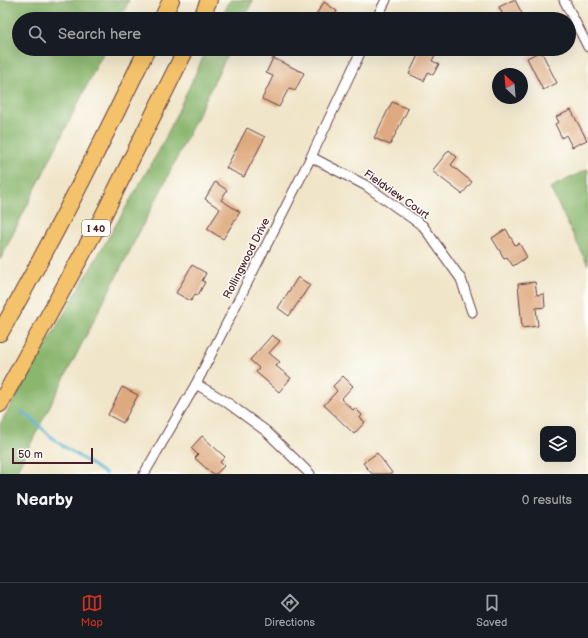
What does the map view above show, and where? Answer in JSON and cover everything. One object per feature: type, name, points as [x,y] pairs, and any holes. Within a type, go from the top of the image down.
[{"type":"highway","points":[[165,12],[171,0]]},
{"type":"highway","points":[[204,12],[209,0]]},
{"type":"highway","points":[[0,333],[23,293],[119,108],[144,56]]},
{"type":"highway","name":"I 40","points":[[0,404],[102,218],[183,56]]},
{"type":"street","points":[[380,12],[386,0]]},
{"type":"street","points":[[564,0],[570,12]]},
{"type":"street","points":[[576,24],[588,47]]},
{"type":"street","name":"Rollingwood Drive","points":[[144,474],[196,384],[311,157],[359,56]]},
{"type":"street","name":"Fieldview Court","points":[[311,157],[365,185],[424,226],[461,279],[472,312]]},
{"type":"street","points":[[196,384],[225,401],[266,431],[310,474]]},
{"type":"green space","points":[[0,0],[129,0],[123,12],[12,12],[12,56],[102,56],[0,260]]},
{"type":"green space","points":[[230,0],[253,0],[247,12],[224,12]]},
{"type":"green space","points":[[204,56],[227,56],[164,184],[15,474],[0,474],[0,424],[161,147]]},
{"type":"green space","points":[[588,169],[588,265],[550,188]]},
{"type":"building","points":[[515,0],[521,12],[502,12],[499,7]]},
{"type":"building","points":[[324,2],[337,11],[336,12],[318,12]]},
{"type":"building","points":[[418,56],[434,56],[432,61],[439,64],[433,75],[428,72],[424,81],[409,74]]},
{"type":"building","points":[[531,56],[544,56],[557,83],[543,90],[527,58]]},
{"type":"building","points":[[273,58],[304,73],[295,91],[289,88],[279,107],[262,99],[273,76],[266,73]]},
{"type":"building","points":[[392,102],[408,109],[390,145],[374,138]]},
{"type":"building","points":[[571,110],[587,140],[572,147],[566,135],[562,138],[555,124],[559,122],[556,117]]},
{"type":"building","points":[[247,128],[265,137],[244,177],[226,168]]},
{"type":"building","points":[[449,150],[457,157],[451,165],[472,182],[462,194],[432,171]]},
{"type":"building","points":[[215,182],[227,190],[221,200],[240,212],[223,239],[207,229],[220,209],[205,199]]},
{"type":"building","points":[[506,229],[515,245],[519,243],[527,257],[513,266],[507,257],[504,258],[492,238]]},
{"type":"building","points":[[192,265],[206,273],[202,281],[205,282],[198,295],[195,294],[191,301],[176,293]]},
{"type":"building","points":[[298,277],[310,285],[289,316],[278,308]]},
{"type":"building","points":[[535,282],[537,295],[544,294],[545,307],[536,308],[538,326],[522,328],[518,284]]},
{"type":"building","points":[[272,335],[280,341],[269,353],[280,362],[276,366],[291,378],[279,392],[256,372],[259,368],[250,360]]},
{"type":"building","points":[[343,376],[353,386],[341,399],[353,410],[355,408],[362,415],[360,418],[365,422],[354,434],[324,405],[337,391],[333,386]]},
{"type":"building","points":[[122,387],[138,395],[123,423],[108,415]]},
{"type":"building","points":[[202,436],[225,457],[220,462],[224,466],[216,474],[212,474],[195,458],[198,455],[191,448]]},
{"type":"building","points":[[377,453],[393,474],[372,474],[363,463]]},
{"type":"waterway","points":[[22,412],[57,442],[106,474]]}]
